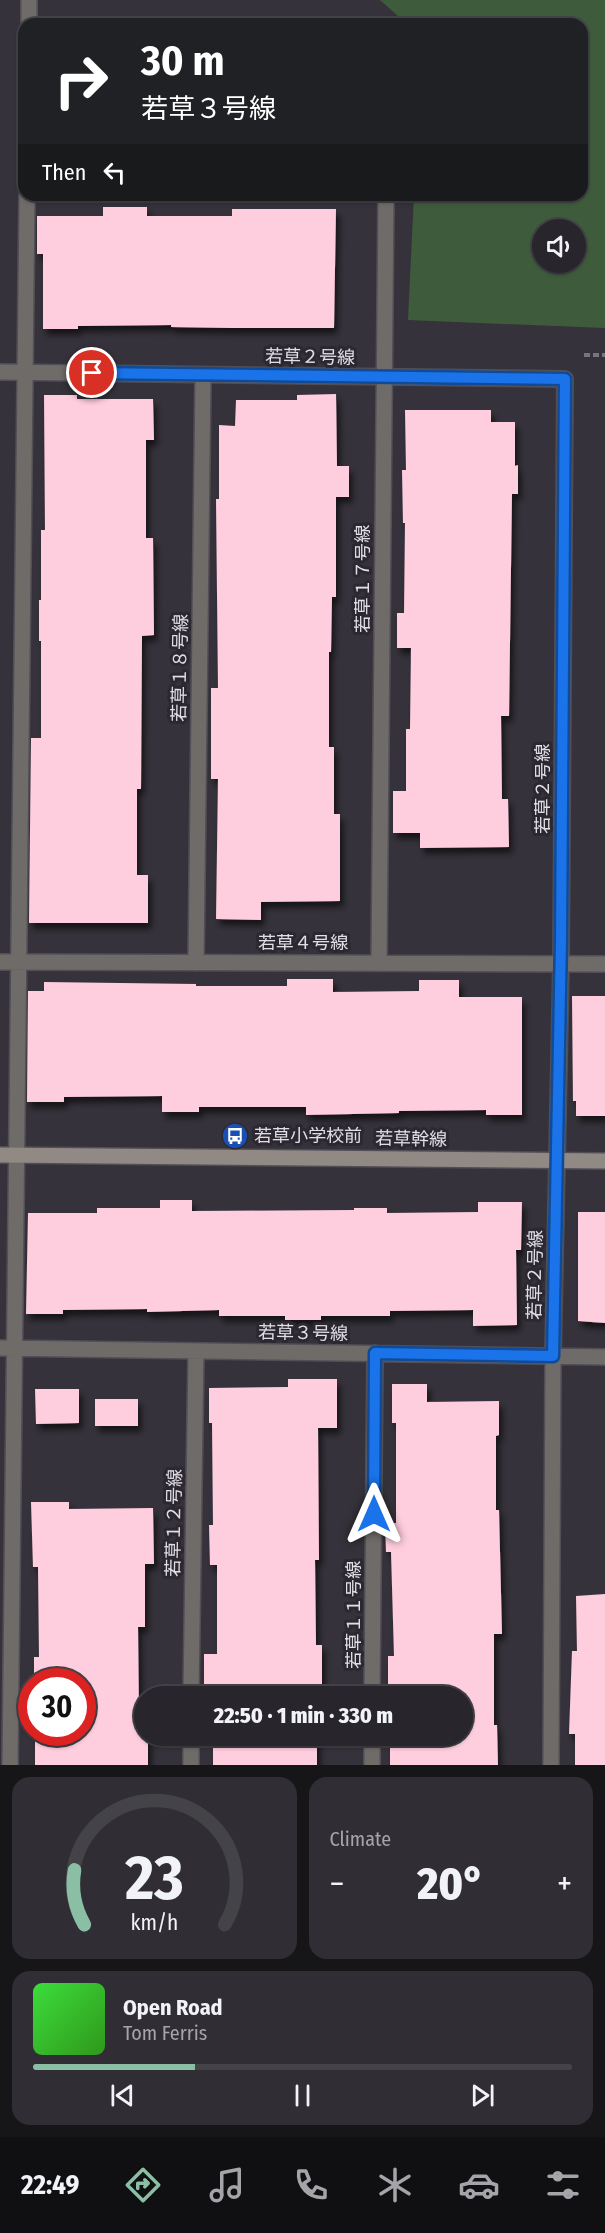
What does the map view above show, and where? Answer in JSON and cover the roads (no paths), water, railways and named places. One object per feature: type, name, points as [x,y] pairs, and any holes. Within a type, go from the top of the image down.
[{"type":"street","points":[[28,18],[29,0]]},
{"type":"street","points":[[10,1765],[6,1527],[7,1348],[16,1155],[27,201]]},
{"type":"street","name":"若草１７号線","points":[[379,963],[386,201]]},
{"type":"street","name":"若草２号線","points":[[0,372],[565,379],[561,963],[553,1356],[551,1765]]},
{"type":"street","name":"若草１８号線","points":[[196,963],[203,375]]},
{"type":"street","name":"若草４号線","points":[[0,962],[605,964]]},
{"type":"street","name":"若草幹線","points":[[0,1155],[605,1161]]},
{"type":"street","name":"若草３号線","points":[[7,1348],[605,1357]]},
{"type":"street","name":"若草１２号線","points":[[191,1686],[196,1351]]},
{"type":"street","name":"若草１１号線","points":[[372,1686],[375,1353]]},
{"type":"street","points":[[191,1746],[191,1765]]},
{"type":"street","points":[[372,1746],[372,1765]]},
{"type":"place","name":"若草小学校前","points":[[235,1136]]}]
